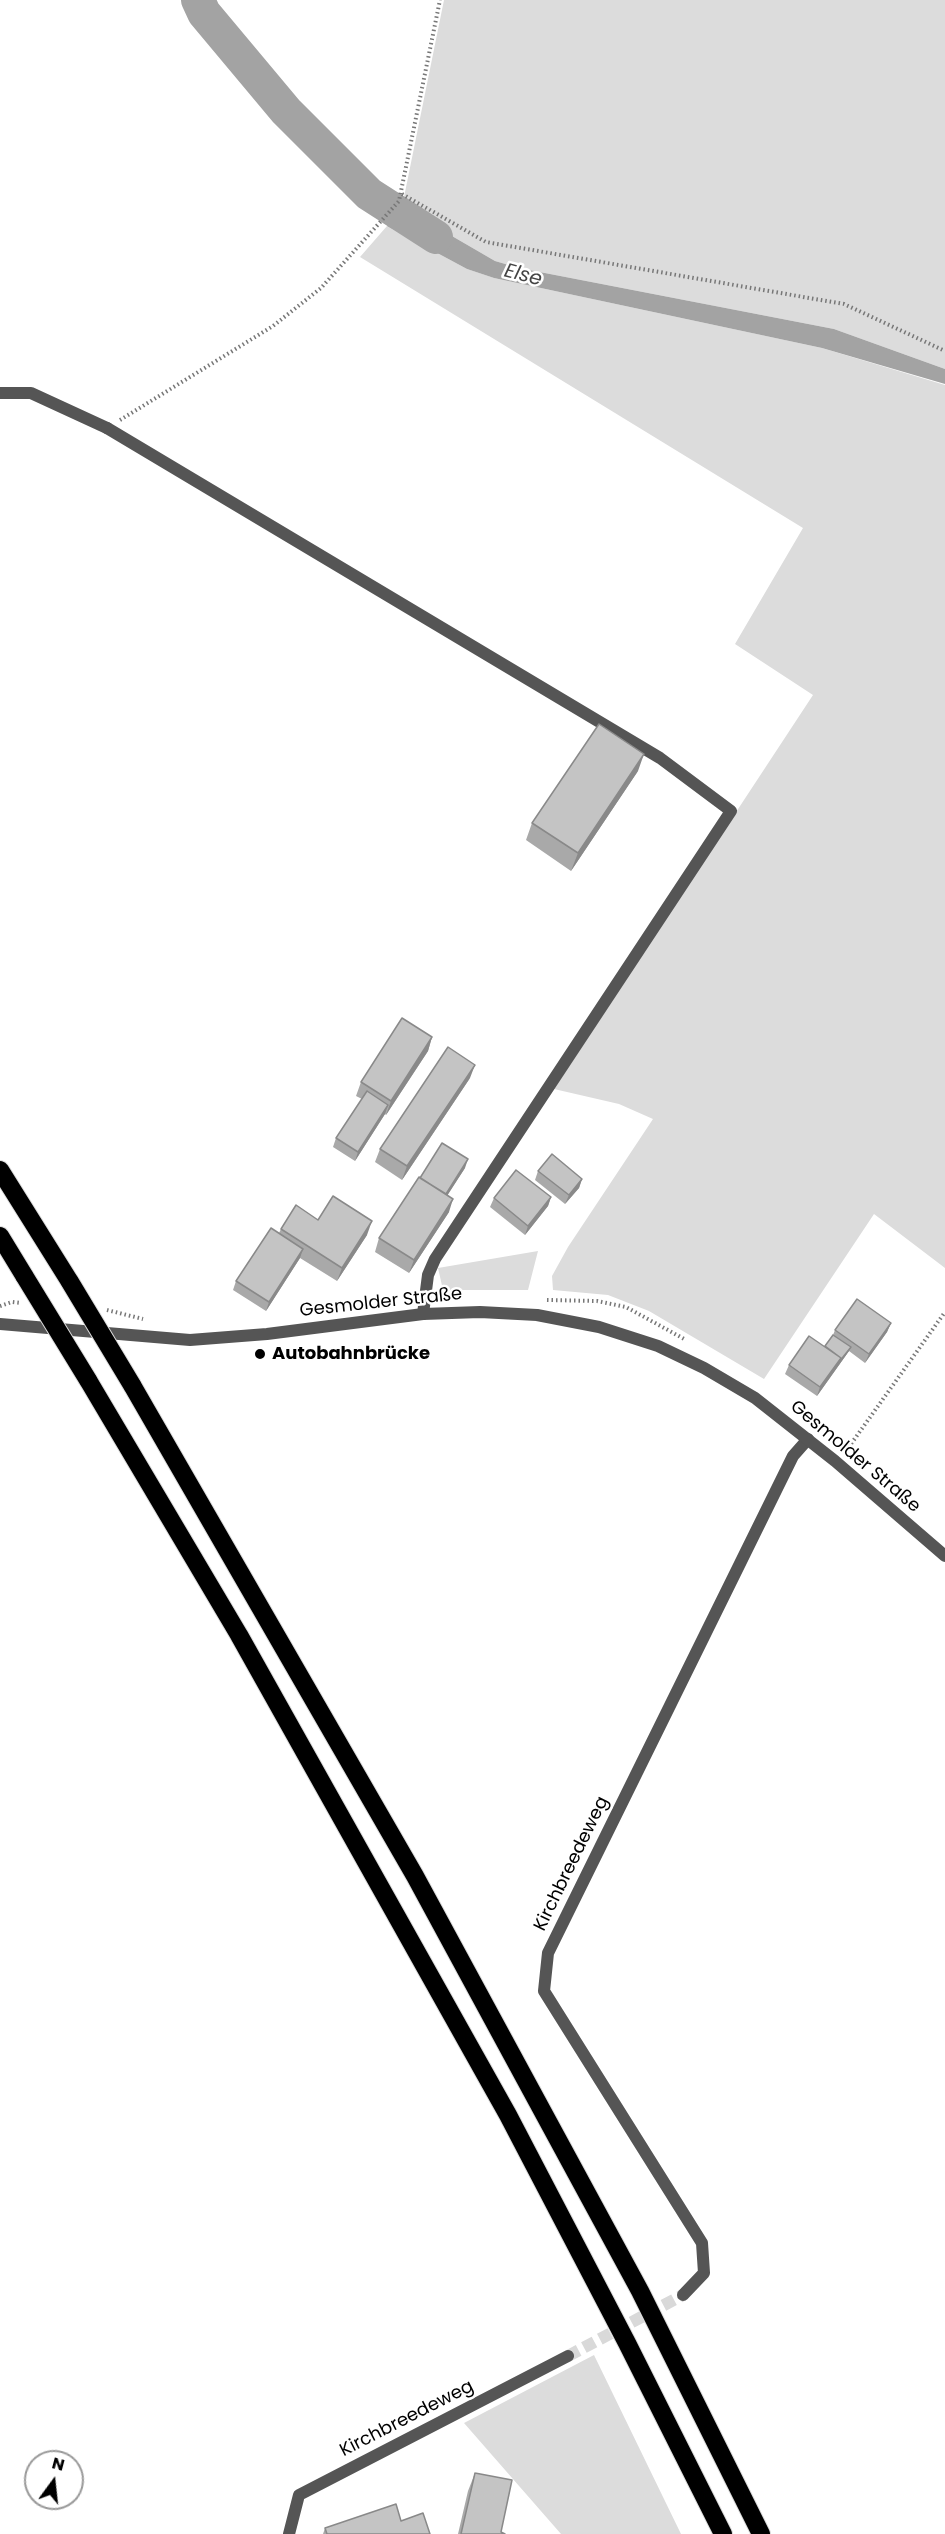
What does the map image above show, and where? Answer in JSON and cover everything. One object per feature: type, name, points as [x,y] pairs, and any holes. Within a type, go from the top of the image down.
[{"type":"highway","points":[[0,1170],[132,1385],[415,1876],[640,2291],[761,2534]]},
{"type":"highway","points":[[0,1236],[240,1635],[485,2074],[627,2343],[723,2534]]},
{"type":"street","points":[[0,393],[31,393],[107,428],[660,758],[731,811],[435,1259],[428,1275],[423,1314]]},
{"type":"street","name":"Gesmolder Straße","points":[[0,1324],[190,1340],[267,1334],[423,1314],[480,1312],[537,1315],[599,1327],[637,1338],[704,1368],[755,1398],[808,1439],[945,1556]]},
{"type":"street","name":"Kirchbreedeweg","points":[[683,2295],[704,2273],[702,2243],[544,1991],[548,1953],[793,1456],[808,1439]]},
{"type":"street","name":"Kirchbreedeweg","points":[[289,2534],[299,2495],[568,2356]]},
{"type":"path","points":[[107,428],[273,326],[321,288],[382,223],[402,195],[440,0]]},
{"type":"path","points":[[402,195],[486,242],[844,304],[945,351]]},
{"type":"path","points":[[0,1306],[12,1302],[23,1303]]},
{"type":"path","points":[[104,1310],[146,1320]]},
{"type":"path","points":[[834,1461],[846,1451],[945,1312]]},
{"type":"shaded area","points":[[444,0],[945,0],[945,369],[834,329],[519,268],[495,261],[402,207]]},
{"type":"shaded area","points":[[387,226],[467,269],[494,278],[822,348],[945,385],[945,1268],[874,1214],[764,1379],[649,1311],[608,1295],[553,1290],[552,1276],[568,1247],[653,1119],[619,1104],[554,1089],[813,695],[735,644],[803,528],[360,257]]},
{"type":"shaded area","points":[[538,1251],[528,1290],[443,1290],[438,1268]]},
{"type":"shaded area","points":[[594,2355],[681,2534],[561,2534],[464,2423]]},
{"type":"water","points":[[402,207],[495,261],[519,268],[834,329],[945,369],[945,384],[822,348],[494,278],[467,269],[387,226]]},
{"type":"building","points":[[599,724],[644,754],[578,853],[532,823]]},
{"type":"building","points":[[402,1018],[432,1037],[391,1101],[361,1082]]},
{"type":"building","points":[[448,1047],[475,1065],[407,1166],[380,1149]]},
{"type":"building","points":[[367,1091],[388,1105],[358,1152],[336,1138]]},
{"type":"building","points":[[442,1143],[468,1159],[446,1194],[420,1178]]},
{"type":"building","points":[[552,1154],[582,1179],[569,1195],[538,1171]]},
{"type":"building","points":[[516,1170],[551,1197],[528,1226],[494,1198]]},
{"type":"building","points":[[419,1177],[453,1199],[414,1260],[379,1238]]},
{"type":"building","points":[[333,1196],[372,1221],[342,1268],[281,1229],[296,1205],[318,1220]]},
{"type":"building","points":[[271,1228],[303,1249],[269,1302],[236,1281]]},
{"type":"building","points":[[857,1299],[891,1323],[869,1354],[835,1330]]},
{"type":"building","points":[[833,1335],[851,1347],[839,1362],[841,1358],[825,1346]]},
{"type":"building","points":[[809,1336],[841,1358],[820,1387],[789,1365]]},
{"type":"building","points":[[475,2473],[512,2480],[501,2532],[505,2534],[461,2534]]},
{"type":"building","points":[[396,2504],[401,2521],[423,2513],[430,2534],[327,2534],[325,2528]]},
{"type":"waterway","name":"Else","points":[[198,0],[204,13],[286,111],[369,194],[436,237]]},
{"type":"tunnel","points":[[568,2356],[683,2295]]},
{"type":"place","name":"Autobahnbrücke","points":[[260,1354]]}]
